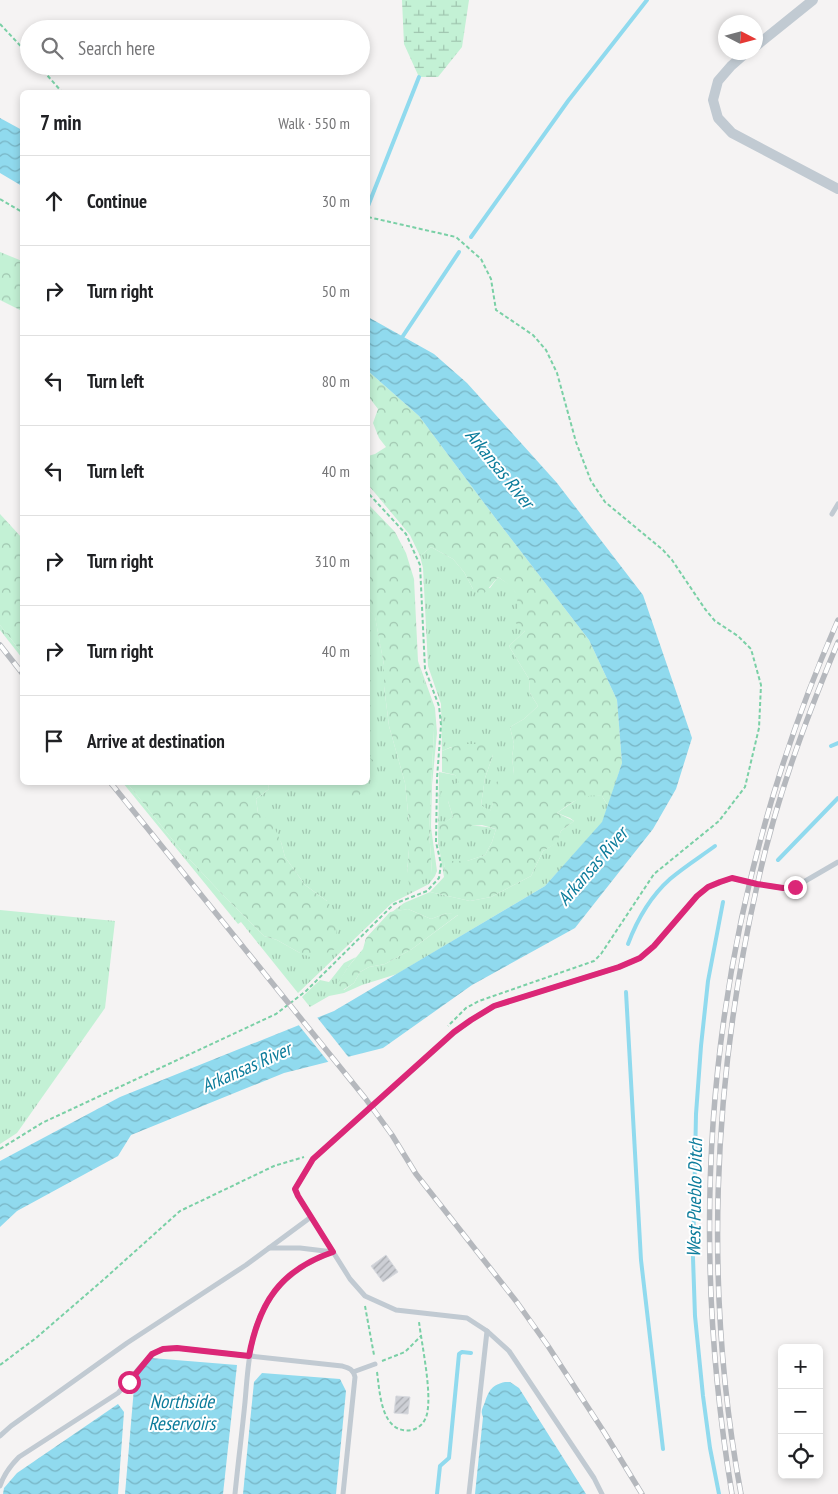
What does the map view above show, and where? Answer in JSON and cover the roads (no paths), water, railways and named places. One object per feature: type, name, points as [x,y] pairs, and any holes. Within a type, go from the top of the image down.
[{"type":"street","points":[[763,40],[813,0]]},
{"type":"street","points":[[738,60],[718,81],[713,100],[718,118],[732,134],[838,189]]},
{"type":"lane","points":[[832,514],[838,504]]},
{"type":"lane","points":[[602,1494],[594,1478],[509,1351],[488,1331],[467,1318],[396,1310],[365,1296],[350,1279],[295,1189],[313,1159],[454,1032],[494,1006],[619,967],[640,958],[654,946],[697,896],[708,887],[732,878],[783,888],[795,887],[838,862]]},
{"type":"lane","points":[[0,1436],[11,1426],[127,1343],[246,1265],[311,1217]]},
{"type":"lane","points":[[268,1248],[300,1248],[333,1252]]},
{"type":"lane","points":[[236,1494],[249,1356],[254,1333],[262,1312],[272,1295],[286,1279],[301,1267],[333,1252]]},
{"type":"lane","points":[[469,1494],[488,1331]]},
{"type":"lane","points":[[0,1486],[3,1477],[19,1457],[118,1393],[152,1354],[163,1349],[177,1348],[350,1368],[355,1377],[343,1494]]},
{"type":"lane","points":[[353,1372],[375,1364]]},
{"type":"water","points":[[0,118],[20,129],[20,185],[0,173]]},
{"type":"water","name":"Arkansas River","points":[[370,318],[434,354],[467,383],[557,483],[643,595],[692,738],[676,789],[653,829],[575,928],[472,985],[383,1048],[284,1073],[131,1135],[118,1156],[17,1211],[0,1227],[0,1161],[120,1097],[334,1011],[545,886],[602,822],[622,763],[617,700],[589,640],[419,416],[370,373]]},
{"type":"water","name":"Northside Reservoirs","points":[[151,1358],[237,1365],[223,1494],[125,1494],[135,1376]]},
{"type":"water","points":[[262,1373],[340,1379],[346,1391],[336,1494],[243,1494],[254,1382]]},
{"type":"water","points":[[505,1382],[510,1382],[519,1388],[586,1494],[475,1494],[483,1417],[482,1409],[492,1389]]},
{"type":"water","points":[[118,1404],[124,1412],[118,1494],[3,1494],[4,1488],[17,1473]]},
{"type":"waterway","points":[[471,237],[568,101],[647,0]]},
{"type":"waterway","points":[[370,201],[419,77]]},
{"type":"waterway","points":[[401,339],[459,252]]},
{"type":"waterway","points":[[831,746],[838,743]]},
{"type":"waterway","name":"West Pueblo Ditch","points":[[778,860],[838,798]]},
{"type":"waterway","points":[[628,944],[645,909],[663,886],[681,870],[715,846]]},
{"type":"waterway","name":"West Pueblo Ditch","points":[[719,1494],[703,1396],[695,1316],[693,1258],[696,1114],[701,1046],[708,981],[723,902]]},
{"type":"waterway","points":[[626,992],[641,1260],[663,1449]]},
{"type":"waterway","points":[[437,1494],[440,1466],[449,1458],[459,1354],[462,1352],[471,1353]]},
{"type":"railway","points":[[732,1494],[717,1382],[710,1270],[711,1159],[720,1049],[737,940],[763,832],[796,726],[838,620]]},
{"type":"railway","points":[[741,1494],[729,1419],[718,1266],[718,1189],[722,1113],[730,1036],[742,961],[764,855],[782,793],[803,732],[838,642]]},
{"type":"railway","points":[[0,645],[20,670]]},
{"type":"railway","points":[[112,785],[365,1098],[392,1135],[416,1174],[516,1301],[548,1346],[642,1494]]}]
